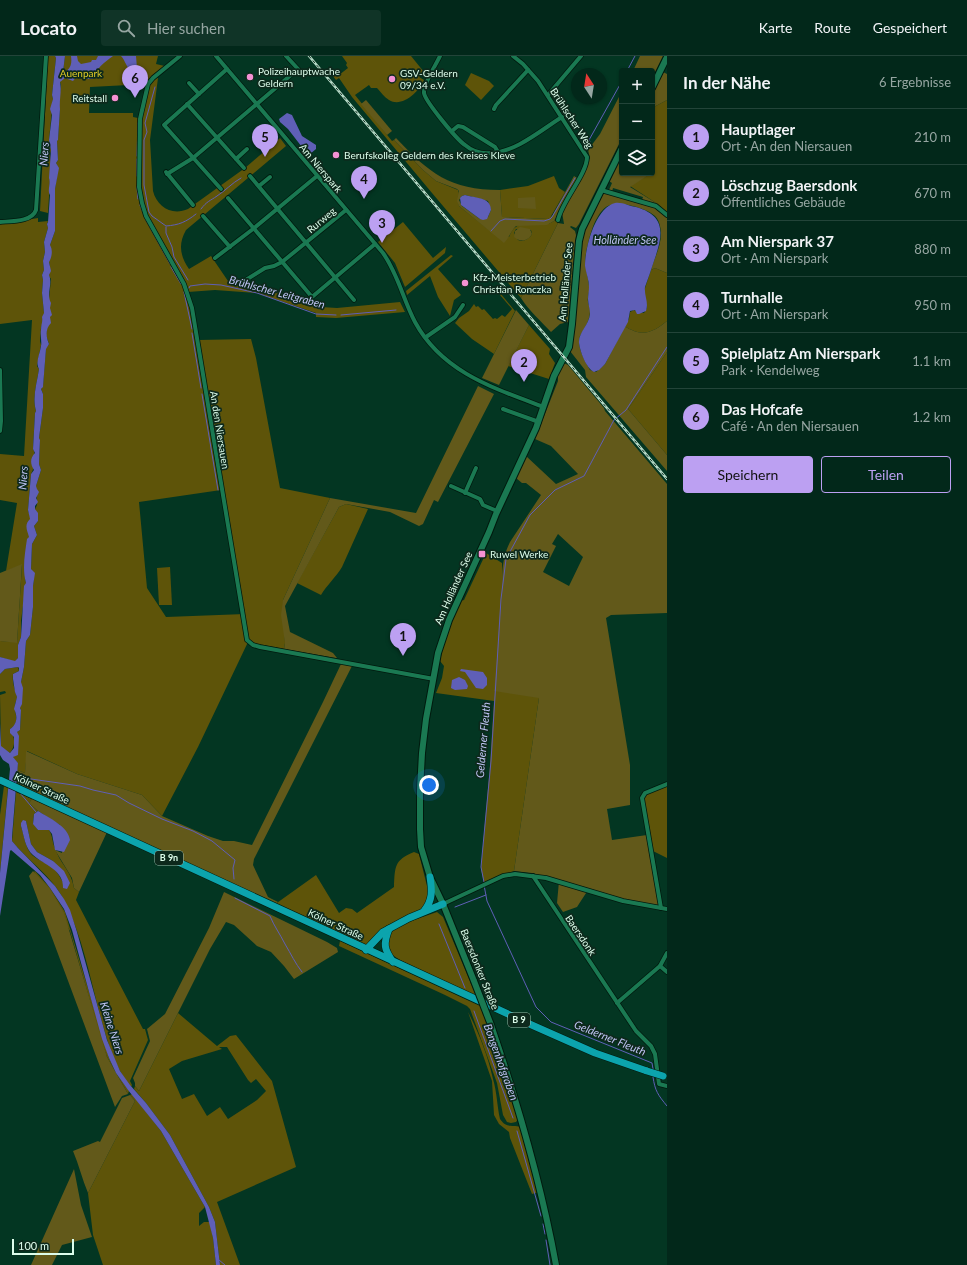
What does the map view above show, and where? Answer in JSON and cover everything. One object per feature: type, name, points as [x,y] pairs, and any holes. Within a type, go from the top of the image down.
[{"type":"main road","name":"Kölner Straße","points":[[1,780],[366,950],[534,1026],[595,1053],[665,1076]]},
{"type":"main road","points":[[422,913],[429,905],[431,900],[432,888],[430,877]]},
{"type":"main road","points":[[366,950],[383,932],[443,904]]},
{"type":"main road","points":[[389,929],[385,939],[385,945],[386,950],[393,962]]},
{"type":"street","points":[[0,222],[30,217],[34,215],[36,210],[46,56]]},
{"type":"street","name":"An den Niersauen","points":[[180,56],[152,78],[148,84],[140,119],[140,196],[146,216],[184,284],[192,308],[247,640],[253,646],[434,678]]},
{"type":"street","name":"Am Nierspark","points":[[216,56],[389,262],[416,324],[443,357],[465,374],[488,386],[544,407]]},
{"type":"street","points":[[193,205],[166,173],[193,158],[298,69],[286,56]]},
{"type":"street","points":[[440,56],[425,87],[424,95],[461,142],[474,150],[486,153],[498,152],[513,148],[562,117]]},
{"type":"street","name":"Brühlscher Weg","points":[[513,56],[538,81],[586,153],[587,159],[585,166],[561,210],[558,220]]},
{"type":"street","points":[[548,95],[581,56]]},
{"type":"street","points":[[655,82],[667,57]]},
{"type":"street","points":[[221,189],[164,124],[227,69]]},
{"type":"street","points":[[494,109],[528,70]]},
{"type":"street","points":[[190,83],[199,94]]},
{"type":"street","points":[[187,104],[244,168]]},
{"type":"street","points":[[452,131],[458,126],[463,127],[495,147],[498,152]]},
{"type":"street","points":[[236,159],[247,149]]},
{"type":"street","name":"Am Holländer See","points":[[434,678],[438,653],[449,620],[497,511],[539,422],[555,372],[567,350],[570,341],[578,241],[582,229],[619,154]]},
{"type":"street","name":"Rurweg","points":[[250,176],[307,243]]},
{"type":"street","points":[[215,258],[254,229],[317,176]]},
{"type":"street","points":[[259,186],[270,177]]},
{"type":"street","points":[[601,190],[656,206],[667,215]]},
{"type":"street","points":[[228,198],[312,297],[375,244]]},
{"type":"street","name":"Rurweg","points":[[241,283],[265,268],[282,262],[346,210]]},
{"type":"street","points":[[203,216],[230,247]]},
{"type":"street","points":[[307,243],[354,300]]},
{"type":"street","points":[[426,338],[455,317],[462,304]]},
{"type":"street","points":[[0,370],[0,431]]},
{"type":"street","points":[[503,409],[539,422]]},
{"type":"street","points":[[464,493],[476,468]]},
{"type":"street","points":[[451,486],[480,500],[483,505],[497,511]]},
{"type":"street","name":"Baersdonker Straße","points":[[434,678],[426,719],[422,753],[421,847],[430,877],[443,904],[491,1025],[523,1122],[535,1165],[556,1265]]},
{"type":"street","points":[[661,908],[642,798],[645,793],[667,784]]},
{"type":"street","points":[[443,904],[503,876],[515,874],[533,876],[563,883],[623,901],[667,909]]},
{"type":"street","name":"Baersdonk","points":[[533,876],[636,1031],[651,1046],[655,1054],[660,1084],[667,1086]]},
{"type":"street","points":[[617,1003],[660,966],[667,953]]},
{"type":"street","points":[[660,966],[667,972]]},
{"type":"green space","points":[[48,56],[55,56],[56,58],[49,140],[51,164],[48,213],[40,211]]},
{"type":"green space","name":"Auenpark","points":[[65,56],[158,56],[156,64],[169,67],[156,78],[158,78],[150,140],[153,191],[158,202],[166,209],[171,211],[182,211],[188,209],[245,168],[280,138],[286,146],[186,230],[183,235],[181,250],[189,269],[211,256],[228,281],[272,290],[303,303],[321,307],[337,308],[400,302],[405,312],[336,318],[316,317],[316,313],[257,293],[215,290],[188,292],[198,340],[251,339],[256,358],[280,488],[330,498],[283,600],[284,649],[248,642],[198,747],[162,816],[142,795],[77,774],[27,751],[25,773],[17,770],[18,763],[13,758],[17,732],[20,730],[21,682],[26,641],[30,635],[33,607],[34,578],[31,569],[32,544],[37,535],[34,526],[38,521],[35,509],[37,505],[36,486],[41,470],[39,464],[39,438],[43,408],[43,394],[41,389],[43,386],[46,348],[49,344],[46,335],[50,308],[49,299],[51,279],[49,276],[49,262],[50,245],[55,231],[55,189],[58,168],[56,163],[58,160],[57,141],[60,109],[58,107],[61,85],[60,82]],"holes":[[[148,84],[140,119],[140,188],[137,155],[138,118],[133,117],[133,113],[89,113],[90,87]],[[221,490],[245,614],[166,617],[147,588],[139,502]]]},
{"type":"green space","points":[[342,56],[411,56],[424,72],[419,77],[424,80],[422,85],[410,98],[399,102],[394,102],[387,99],[377,88],[371,88],[369,85],[355,95],[392,141],[394,140],[423,170],[436,181],[458,190],[459,206],[489,230],[509,237],[513,230],[523,224],[542,225],[549,224],[555,220],[558,223],[521,298],[352,97],[339,78],[336,80],[328,70],[329,69],[334,74],[337,73],[339,75],[348,68],[346,65],[347,63]],"holes":[[[516,229],[531,230],[532,234],[528,239],[520,241],[514,233]]]},
{"type":"green space","points":[[471,73],[489,81],[494,86],[481,100],[465,85]]},
{"type":"green space","points":[[667,100],[667,212],[630,186],[647,176],[655,176],[655,106]]},
{"type":"green space","points":[[554,176],[559,188],[565,192],[550,218],[502,217],[500,190],[528,186]]},
{"type":"green space","points":[[38,218],[38,222],[48,221],[48,228],[44,242],[44,270],[42,275],[44,313],[41,328],[41,345],[37,366],[39,369],[35,396],[36,411],[33,448],[35,461],[31,474],[28,510],[30,517],[30,537],[21,621],[21,637],[18,645],[18,658],[15,662],[0,657],[0,641],[17,642],[22,565],[6,571],[17,503],[0,500],[0,454],[24,456],[32,320],[0,324],[0,224]]},
{"type":"green space","points":[[403,222],[433,258],[446,247],[445,253],[405,287],[395,263],[378,242]]},
{"type":"green space","points":[[451,255],[453,256],[438,269],[461,295],[454,300],[450,316],[438,297],[430,276],[407,295],[406,291]]},
{"type":"green space","points":[[655,268],[667,273],[667,321],[652,331],[643,333],[634,331],[625,326],[629,319],[630,312],[634,310],[644,313],[647,308],[644,291],[651,270]]},
{"type":"green space","points":[[501,294],[515,311],[494,354],[472,339],[455,323],[469,311],[474,304],[482,310],[484,309],[493,319],[497,319],[502,315],[505,317],[512,309],[500,295]]},
{"type":"green space","points":[[529,325],[550,349],[549,354],[555,363],[549,379],[508,366]]},
{"type":"green space","points":[[667,352],[667,455],[628,409]]},
{"type":"green space","points":[[346,504],[368,509],[342,567],[321,595],[297,583],[339,507]]},
{"type":"green space","points":[[486,553],[502,563],[503,586],[539,698],[514,871],[484,883],[481,869],[494,701],[436,693],[442,678],[444,666],[440,661],[445,638],[460,601],[464,600]]},
{"type":"green space","points":[[170,567],[172,605],[159,605],[157,568]]},
{"type":"green space","points":[[18,667],[19,671],[13,674],[13,683],[17,697],[15,704],[16,721],[10,729],[14,741],[10,753],[1,747],[0,695],[6,693],[5,691],[0,692],[0,674],[5,669]]},
{"type":"green space","points":[[667,785],[667,858],[653,851],[643,799],[646,795]]},
{"type":"green space","points":[[4,786],[8,788],[0,873],[0,815]]},
{"type":"green space","points":[[16,792],[32,799],[29,803],[38,811],[34,814],[33,823],[38,830],[49,830],[57,854],[73,882],[74,888],[79,892],[76,900],[143,1029],[145,1029],[148,1040],[130,1081],[132,1085],[131,1087],[120,1071],[105,1034],[81,942],[64,900],[53,883],[12,841]],"holes":[[[26,821],[31,844],[37,852],[53,861],[67,888],[53,868],[34,857],[30,852],[26,845],[21,826]]]},
{"type":"green space","points":[[414,852],[419,854],[429,894],[424,908],[368,944],[363,944],[274,905],[316,875],[339,913],[346,908],[352,909],[357,913],[394,887],[395,869],[399,861]]},
{"type":"green space","points":[[35,871],[50,888],[65,912],[109,1058],[116,1072],[107,1057],[101,1040],[70,931],[34,872]]},
{"type":"green space","points":[[437,912],[443,917],[477,998],[400,960],[391,954],[387,949],[388,936],[392,930]]},
{"type":"green space","points":[[340,941],[480,1006],[510,1090],[518,1119],[516,1122],[507,1122],[503,1115],[497,1083],[470,1009],[445,995],[339,946]]},
{"type":"green space","points":[[468,1012],[489,1062],[500,1119],[507,1125],[521,1127],[539,1192],[532,1194],[509,1132],[499,1124],[494,1115],[492,1081]]},
{"type":"green space","points":[[178,1013],[217,1046],[230,1036],[236,1035],[272,1081],[296,1167],[217,1202],[240,1265],[220,1265],[215,1222],[209,1207],[170,1135],[134,1089],[135,1086],[139,1091]],"holes":[[[219,1047],[227,1047],[248,1080],[251,1083],[256,1079],[266,1091],[257,1100],[228,1119],[220,1107],[207,1116],[194,1094],[182,1099],[169,1069],[182,1061],[222,1049]]]},
{"type":"green space","points":[[116,1074],[129,1091],[128,1094]]},
{"type":"green space","points":[[132,1094],[161,1131],[205,1207],[199,1213],[199,1226],[204,1222],[210,1222],[216,1265],[103,1265],[93,1235],[88,1193],[135,1101],[130,1095]]},
{"type":"shaded area","points":[[640,56],[663,56],[655,72],[655,68],[634,68]]},
{"type":"shaded area","points":[[663,72],[667,74],[667,100],[655,106],[655,89]]},
{"type":"shaded area","points":[[619,97],[619,144],[579,224],[576,228],[570,227],[575,231],[576,235],[568,322],[560,324],[551,332],[531,312],[521,298],[558,223],[564,224],[562,212],[590,158],[588,150],[600,134]]},
{"type":"shaded area","points":[[366,100],[392,131],[387,135],[361,104]]},
{"type":"shaded area","points":[[396,138],[430,170],[454,183],[467,187],[500,190],[502,217],[548,219],[552,216],[574,176],[577,178],[554,221],[547,225],[516,226],[504,243],[459,206],[457,201],[459,191],[457,189],[436,181],[423,170],[394,140]],"holes":[[[465,195],[488,201],[491,210],[488,217],[480,219],[462,206],[459,200]]]},
{"type":"shaded area","points":[[619,161],[619,176],[647,176],[630,187],[662,208],[642,200],[643,197],[613,188],[612,192],[609,190],[612,183],[609,181]]},
{"type":"shaded area","points":[[605,193],[654,207],[667,217],[667,273],[655,268],[651,270],[661,237],[658,219],[645,210],[624,204],[606,207],[595,222],[590,234],[586,253],[590,314],[587,324],[580,336],[580,349],[590,370],[596,372],[605,364],[625,326],[634,331],[643,333],[656,329],[667,321],[667,352],[628,409],[667,455],[667,471],[586,377],[585,370],[570,351],[577,309],[580,251],[583,237],[602,194]]},
{"type":"shaded area","points":[[535,197],[536,209],[518,208],[518,198]]},
{"type":"shaded area","points":[[520,227],[530,229],[532,234],[526,240],[522,241],[514,237],[515,231]]},
{"type":"shaded area","points":[[516,310],[529,325],[499,385],[482,378]]},
{"type":"shaded area","points":[[562,362],[568,365],[667,484],[667,613],[611,615],[606,618],[630,765],[630,805],[607,809],[612,840],[647,835],[661,907],[588,890],[577,907],[563,912],[557,903],[559,881],[532,873],[514,871],[539,698],[494,691],[502,599],[503,563],[510,542],[541,495],[526,483],[522,483],[516,478],[526,456],[556,484],[578,474],[551,446],[535,439],[558,381],[558,370]],"holes":[[[558,534],[583,557],[569,586],[543,572],[556,546],[552,544]]]},
{"type":"shaded area","points":[[478,386],[494,394],[438,502],[434,500],[423,524],[419,526],[390,512],[346,504],[339,507],[285,606],[290,632],[333,653],[337,658],[284,649],[285,643],[281,615],[283,600],[330,498],[416,513]]},
{"type":"shaded area","points":[[22,564],[17,643],[0,641],[0,573]]},
{"type":"shaded area","points":[[341,664],[352,666],[254,859],[253,865],[268,897],[278,902],[274,905],[102,825],[17,783],[17,770],[25,773],[26,751],[77,774],[142,795],[162,816],[208,836],[223,841],[234,841],[252,845]]},
{"type":"shaded area","points":[[32,799],[36,799],[107,832],[79,892],[74,888],[72,878],[55,850],[62,853],[60,825],[38,811],[29,803]]},
{"type":"shaded area","points":[[33,871],[50,889],[64,913],[107,1057],[128,1094],[122,1096],[115,1107],[29,876]]},
{"type":"shaded area","points":[[224,892],[327,942],[337,948],[338,952],[294,979],[271,952],[257,946],[234,925],[226,922],[210,949],[139,1091],[135,1086],[133,1078],[150,1041],[147,1029],[165,1014],[209,928]]},
{"type":"shaded area","points":[[130,1095],[135,1101],[88,1193],[73,1151],[98,1141],[100,1142],[122,1098]]},
{"type":"shaded area","points":[[74,1169],[81,1205],[92,1237],[62,1245],[52,1265],[31,1265]]},
{"type":"water","points":[[55,56],[65,56],[64,73],[70,66],[71,56],[77,56],[78,61],[81,64],[96,60],[98,56],[113,56],[98,69],[93,79],[88,79],[83,75],[78,75],[73,81],[65,78],[60,82],[60,109],[57,141],[58,160],[56,163],[59,168],[55,189],[55,231],[50,245],[52,254],[49,262],[51,271],[49,275],[49,296],[52,315],[50,317],[51,323],[47,330],[49,344],[46,349],[43,387],[41,389],[43,394],[43,408],[39,438],[39,464],[41,470],[36,486],[39,492],[36,498],[38,502],[35,506],[38,513],[38,521],[34,526],[37,535],[32,544],[31,569],[35,573],[33,586],[33,607],[30,635],[26,641],[21,682],[23,688],[22,704],[20,708],[20,730],[17,732],[19,736],[18,755],[13,757],[18,763],[12,841],[55,886],[70,910],[107,1040],[120,1071],[170,1135],[209,1207],[215,1222],[220,1265],[216,1265],[213,1238],[205,1207],[161,1131],[128,1090],[116,1073],[109,1058],[102,1039],[72,930],[64,909],[40,875],[11,850],[0,916],[0,873],[10,769],[9,764],[3,760],[0,755],[0,723],[1,746],[10,753],[14,748],[14,737],[10,733],[10,729],[15,723],[16,717],[14,709],[17,697],[13,674],[19,671],[19,668],[5,669],[0,674],[0,657],[15,661],[18,658],[18,645],[21,637],[24,586],[26,583],[24,561],[27,539],[29,537],[27,525],[30,519],[28,510],[31,474],[34,470],[31,461],[35,453],[33,449],[36,411],[35,395],[39,369],[38,361],[41,344],[42,317],[44,313],[42,275],[44,270],[44,242],[48,228],[47,224],[50,195],[49,178],[51,150],[49,140],[52,115],[50,109],[53,99]]},
{"type":"water","points":[[121,56],[136,56],[136,72],[133,72],[129,68]]},
{"type":"water","points":[[287,113],[292,115],[302,136],[316,145],[316,149],[310,154],[305,151],[288,129],[280,122],[279,119]]},
{"type":"water","points":[[465,195],[485,200],[488,203],[491,210],[487,219],[480,219],[461,205],[460,198]]},
{"type":"water","name":"Holländer See","points":[[615,203],[621,203],[646,211],[658,221],[660,235],[657,252],[645,287],[647,305],[646,311],[637,314],[635,310],[630,311],[628,322],[605,364],[599,370],[594,372],[588,367],[582,355],[579,343],[580,336],[588,322],[590,314],[588,299],[589,284],[585,266],[585,258],[589,239],[597,220],[608,206]]},
{"type":"water","points":[[461,669],[483,672],[487,678],[487,685],[483,689],[476,688],[465,672],[460,671]]},
{"type":"water","points":[[459,677],[465,680],[468,686],[467,689],[455,690],[451,688],[452,680]]},
{"type":"water","points":[[38,811],[57,823],[69,835],[70,840],[64,852],[55,850],[52,834],[49,830],[38,830],[33,824],[34,814]]},
{"type":"water","points":[[23,820],[26,821],[31,844],[37,852],[53,861],[64,871],[70,883],[67,889],[63,888],[57,872],[37,859],[28,849],[21,826]]},
{"type":"waterway","points":[[629,68],[635,56]]},
{"type":"waterway","points":[[590,141],[589,140],[619,86]]},
{"type":"waterway","points":[[155,87],[145,123],[147,132],[144,140],[144,185],[149,212],[166,226],[182,223],[196,214]]},
{"type":"waterway","points":[[137,156],[138,123]]},
{"type":"waterway","points":[[137,159],[137,176]]},
{"type":"waterway","points":[[201,209],[241,178]]},
{"type":"waterway","points":[[491,231],[500,221],[505,219],[544,221],[550,219],[575,178]]},
{"type":"waterway","points":[[137,187],[138,199]]},
{"type":"waterway","points":[[140,205],[144,215]]},
{"type":"waterway","points":[[146,220],[170,264]]},
{"type":"waterway","points":[[166,227],[166,233],[172,247],[174,257],[188,280]]},
{"type":"waterway","points":[[171,267],[181,284]]},
{"type":"waterway","name":"Brühlscher Leitgraben","points":[[189,288],[190,286],[205,284],[221,285],[257,293],[316,314],[336,315]]},
{"type":"waterway","points":[[184,292],[192,329]]},
{"type":"waterway","points":[[341,315],[396,310]]},
{"type":"waterway","points":[[192,333],[201,388]]},
{"type":"waterway","name":"Gelderner Fleuth","points":[[484,882],[481,867],[491,761],[501,599],[506,559],[530,515],[555,490],[584,476],[614,420],[626,410],[667,347]]},
{"type":"waterway","points":[[202,394],[218,490]]},
{"type":"waterway","points":[[17,777],[80,786],[116,795],[162,819],[193,831],[212,841],[235,860],[233,868],[234,879]]},
{"type":"waterway","points":[[20,793],[36,812]]},
{"type":"waterway","name":"Gelderner Fleuth","points":[[484,885],[487,901],[536,1007],[551,1022],[652,1063],[653,1069]]},
{"type":"waterway","name":"Bongenhofgraben","points":[[455,907],[486,895]]},
{"type":"waterway","points":[[235,898],[270,916],[302,972]]},
{"type":"waterway","name":"Bongenhofgraben","points":[[439,924],[465,988]]},
{"type":"waterway","name":"Bongenhofgraben","points":[[474,1011],[513,1118]]},
{"type":"waterway","name":"Gelderner Fleuth","points":[[653,1077],[657,1093],[667,1106]]},
{"type":"waterway","name":"Bongenhofgraben","points":[[517,1131],[541,1216]]},
{"type":"waterway","name":"Bongenhofgraben","points":[[543,1224],[545,1234]]},
{"type":"waterway","name":"Bongenhofgraben","points":[[546,1240],[550,1265]]},
{"type":"waterway","points":[[219,1260],[225,1265]]},
{"type":"railway","points":[[309,56],[667,479]]},
{"type":"place","name":"Polizeihauptwache Geldern","points":[[250,77]]},
{"type":"place","name":"GSV-Geldern 09/34 e.V.","points":[[392,79]]},
{"type":"place","name":"Reitstall","points":[[115,98]]},
{"type":"place","name":"Das Hofcafe","points":[[135,98]]},
{"type":"place","name":"Berufskolleg Geldern des Kreises Kleve","points":[[336,155]]},
{"type":"place","name":"Spielplatz Am Nierspark","points":[[265,157]]},
{"type":"place","name":"Turnhalle","points":[[364,199]]},
{"type":"place","name":"Am Nierspark 37","points":[[382,243]]},
{"type":"place","name":"Kfz-Meisterbetrieb Christian Ronczka","points":[[465,283]]},
{"type":"place","name":"Löschzug Baersdonk","points":[[524,382]]},
{"type":"place","name":"Ruwel Werke","points":[[482,554]]},
{"type":"place","name":"Hauptlager","points":[[403,656]]},
{"type":"water label","name":"Niers","points":[[44,154]]},
{"type":"water label","name":"Niers","points":[[23,478]]},
{"type":"water label","name":"Kleine Niers","points":[[112,1028]]}]
